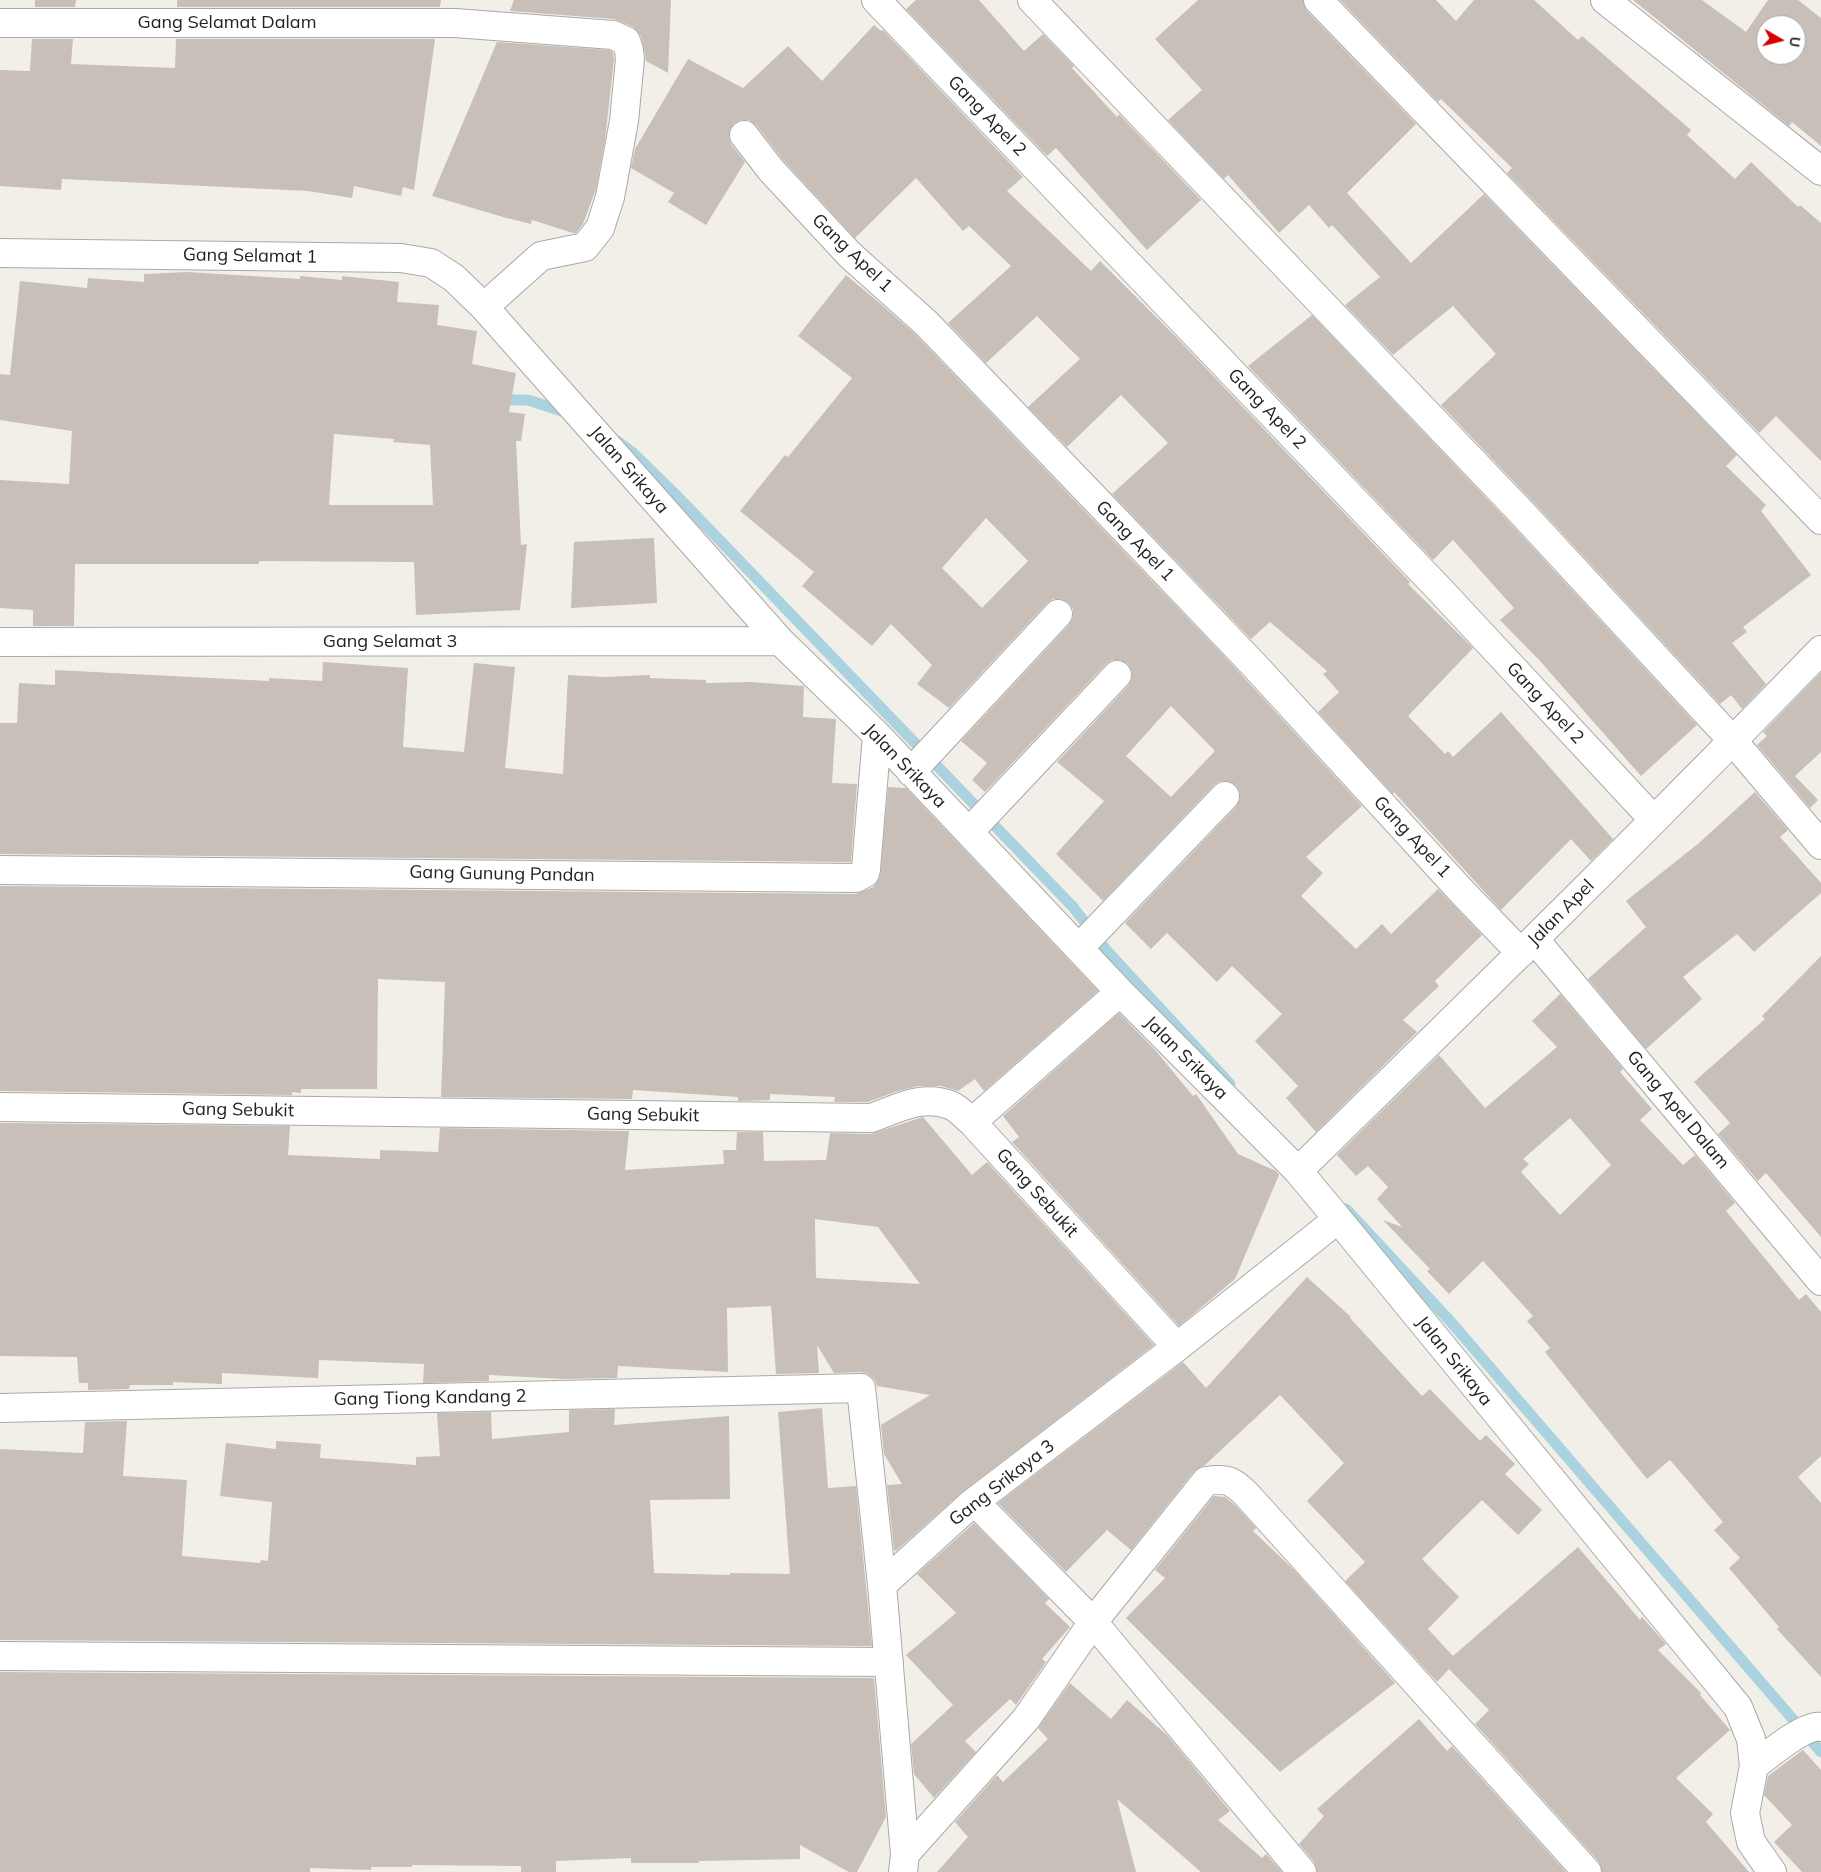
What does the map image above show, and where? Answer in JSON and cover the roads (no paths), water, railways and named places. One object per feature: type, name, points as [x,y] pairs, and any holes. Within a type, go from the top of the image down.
[{"type":"street","name":"Gang Apel 2","points":[[876,0],[1440,591],[1654,820]]},
{"type":"street","points":[[1032,0],[1523,514],[1733,741],[1821,845]]},
{"type":"street","points":[[1318,0],[1821,520]]},
{"type":"street","points":[[1605,0],[1821,170]]},
{"type":"street","name":"Gang Selamat Dalam","points":[[0,23],[455,23],[613,35],[626,41],[630,50],[624,121],[610,197],[600,228],[585,247],[541,256],[489,302]]},
{"type":"street","name":"Gang Apel 1","points":[[744,135],[771,170],[850,255],[926,323],[1254,664],[1450,879],[1528,946]]},
{"type":"street","name":"Gang Selamat 1","points":[[0,253],[401,258],[431,263],[489,302]]},
{"type":"street","name":"Jalan Srikaya","points":[[489,302],[780,641],[877,736],[1120,992],[1298,1171],[1738,1707],[1751,1739],[1754,1766],[1745,1813],[1751,1842],[1772,1872]]},
{"type":"street","points":[[911,772],[1058,614]]},
{"type":"street","name":"Gang Selamat 3","points":[[0,642],[780,641]]},
{"type":"street","name":"Jalan Apel","points":[[1298,1171],[1528,946],[1821,650]]},
{"type":"street","points":[[968,832],[1117,675]]},
{"type":"street","name":"Gang Gunung Pandan","points":[[0,870],[856,878],[865,873],[866,870],[877,736]]},
{"type":"street","points":[[1079,948],[1225,796]]},
{"type":"street","name":"Gang Apel Dalam","points":[[1528,946],[1821,1281]]},
{"type":"street","points":[[972,1122],[1120,992]]},
{"type":"street","name":"Gang Sebukit","points":[[0,1108],[870,1118],[915,1102],[930,1101],[951,1105],[972,1122],[1177,1348]]},
{"type":"street","name":"Gang Srikaya 3","points":[[882,1584],[970,1505],[1177,1348],[1338,1218]]},
{"type":"street","name":"Gang Tiong Kandang 2","points":[[0,1408],[860,1388],[882,1584]]},
{"type":"street","points":[[904,1863],[1026,1719],[1093,1622],[1206,1481],[1221,1479],[1233,1482],[1587,1872]]},
{"type":"street","points":[[975,1502],[1093,1622],[1302,1872]]},
{"type":"street","points":[[882,1584],[904,1863]]},
{"type":"street","points":[[0,1656],[889,1662]]},
{"type":"street","points":[[1754,1766],[1788,1740],[1817,1727]]},
{"type":"waterway","points":[[497,400],[528,400],[571,414]]},
{"type":"waterway","points":[[617,441],[633,453],[679,498],[1073,907],[1107,951],[1230,1084]]},
{"type":"waterway","points":[[1346,1209],[1451,1322],[1821,1752]]}]
